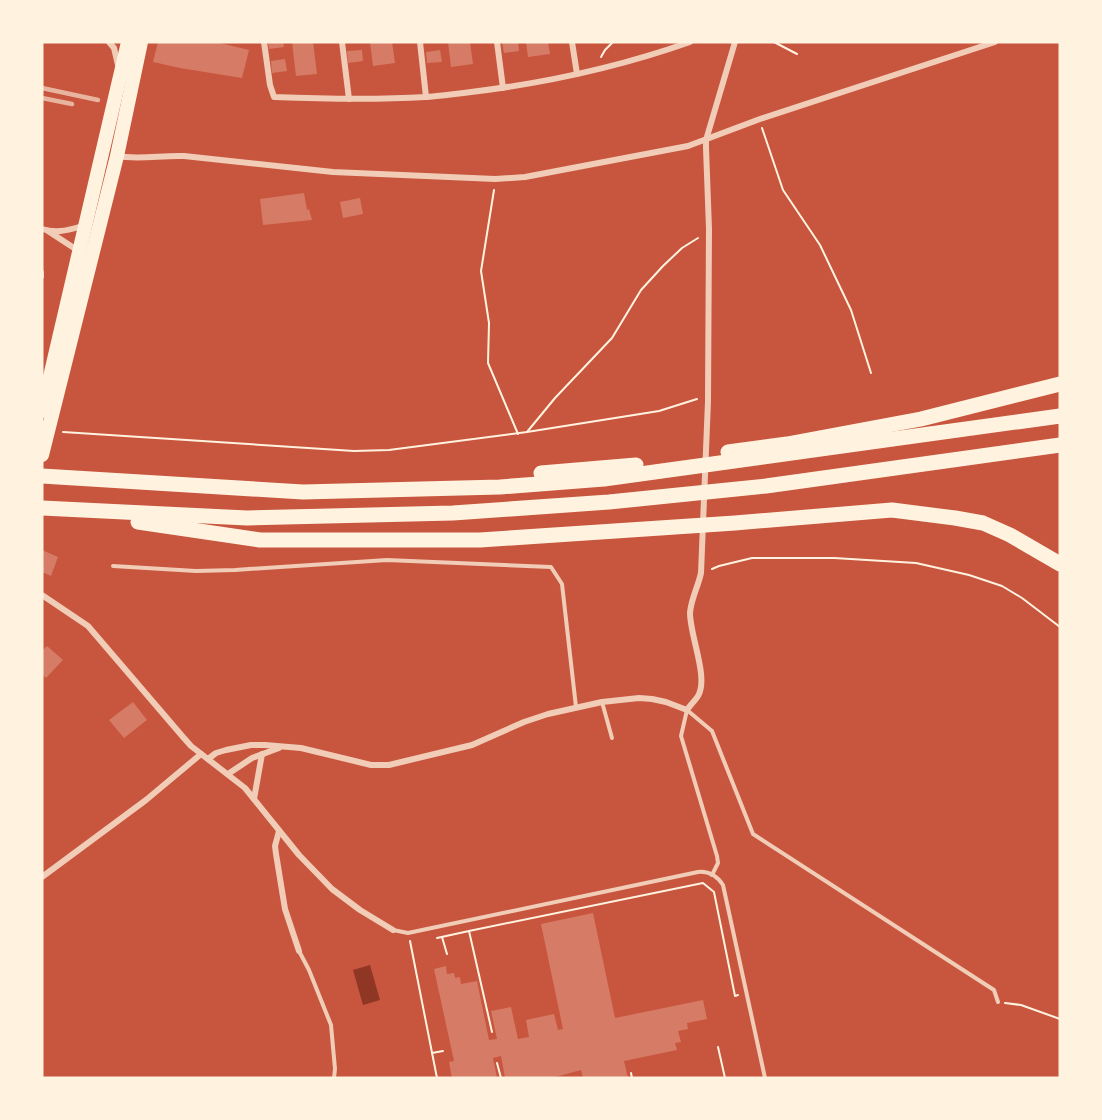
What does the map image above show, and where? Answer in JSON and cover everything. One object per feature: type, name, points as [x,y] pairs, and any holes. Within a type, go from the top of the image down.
[{"type":"highway","points":[[392,489],[642,465],[787,444],[921,419],[1060,384]]},
{"type":"highway","points":[[49,477],[303,492],[500,487],[604,479],[1060,416]]},
{"type":"highway","points":[[47,508],[247,518],[453,513],[609,502],[766,486],[1060,445]]},
{"type":"highway","points":[[47,508],[260,540],[480,540],[892,510],[983,523],[1010,535],[1060,564]]},
{"type":"main road","points":[[42,411],[128,42]]},
{"type":"main road","points":[[42,456],[117,156],[141,42]]},
{"type":"street","points":[[109,42],[114,48],[118,65]]},
{"type":"street","points":[[264,42],[274,97],[349,99],[426,97],[503,88],[577,74],[690,42]]},
{"type":"street","points":[[342,42],[349,99]]},
{"type":"street","points":[[420,42],[426,97]]},
{"type":"street","points":[[497,42],[503,88]]},
{"type":"street","points":[[572,42],[577,74]]},
{"type":"street","points":[[117,156],[129,159],[170,155],[333,172],[495,179],[525,177],[688,146],[759,120],[995,42]]},
{"type":"street","points":[[208,759],[216,753],[237,747],[265,745],[301,748],[371,765],[389,765],[472,745],[524,722],[576,707],[639,698],[666,702],[687,710],[699,695],[702,678],[690,615],[701,573],[708,401],[709,233],[706,140],[735,43]]},
{"type":"street","points":[[45,229],[65,231],[79,227]]},
{"type":"street","points":[[45,229],[74,248]]},
{"type":"street","points":[[42,381],[45,370],[54,361]]},
{"type":"street","points":[[43,596],[88,626],[183,737],[245,788],[299,855],[332,890],[393,930]]},
{"type":"street","points":[[228,774],[243,763],[282,747]]},
{"type":"street","points":[[42,877],[146,800],[201,754]]},
{"type":"street","points":[[254,799],[262,754]]},
{"type":"street","points":[[279,831],[275,846],[285,909],[300,951]]},
{"type":"lane","points":[[74,248],[122,42]]},
{"type":"lane","points":[[42,272],[42,277]]},
{"type":"lane","points":[[62,300],[63,325]]},
{"type":"lane","points":[[113,566],[196,571],[387,560],[551,567],[562,584],[576,707]]},
{"type":"lane","points":[[602,702],[612,738]]},
{"type":"lane","points":[[712,875],[718,863],[717,856],[681,736],[687,710],[712,731],[753,834],[994,990],[998,1002]]},
{"type":"lane","points":[[393,930],[408,933],[707,872],[720,880],[723,885],[765,1078]]},
{"type":"lane","points":[[300,951],[332,1025],[334,1078]]},
{"type":"path","points":[[598,62],[613,42]]},
{"type":"path","points":[[774,42],[797,54]]},
{"type":"path","points":[[759,120],[783,190],[820,245],[851,310],[872,373]]},
{"type":"path","points":[[495,179],[481,270],[489,323],[488,363],[518,434]]},
{"type":"path","points":[[527,432],[555,398],[612,338],[641,290],[663,266],[694,240],[709,233]]},
{"type":"path","points":[[49,428],[59,431],[354,451],[389,450],[518,434],[659,411],[694,401],[708,393]]},
{"type":"path","points":[[701,573],[752,558],[834,558],[916,563],[969,575],[1002,586],[1060,627]]},
{"type":"path","points":[[492,1032],[469,931],[703,883],[714,892],[735,996],[738,995]]},
{"type":"path","points":[[408,933],[437,1078]]},
{"type":"path","points":[[442,937],[447,954]]},
{"type":"path","points":[[998,1002],[1021,1005],[1060,1019]]},
{"type":"path","points":[[718,1047],[725,1078]]},
{"type":"path","points":[[432,1053],[443,1051]]},
{"type":"path","points":[[497,1064],[501,1078]]},
{"type":"path","points":[[631,1073],[632,1078]]},
{"type":"shaded area","points":[[370,965],[380,1000],[363,1005],[353,970]]},
{"type":"building","points":[[158,42],[216,42],[249,50],[242,78],[153,62]]},
{"type":"building","points":[[268,42],[283,42],[284,47],[269,49]]},
{"type":"building","points":[[292,42],[313,42],[317,74],[296,76]]},
{"type":"building","points":[[370,42],[392,42],[395,63],[373,66]]},
{"type":"building","points":[[448,42],[470,42],[473,64],[451,67]]},
{"type":"building","points":[[502,42],[518,42],[519,51],[504,53]]},
{"type":"building","points":[[526,42],[548,42],[550,54],[528,57]]},
{"type":"building","points":[[362,50],[363,61],[348,63],[347,51]]},
{"type":"building","points":[[440,50],[442,62],[427,63],[426,52]]},
{"type":"building","points":[[285,59],[287,71],[272,73],[271,61]]},
{"type":"building","points":[[304,193],[307,210],[309,209],[312,220],[263,225],[260,199]]},
{"type":"building","points":[[360,198],[363,214],[343,218],[340,202]]},
{"type":"building","points":[[42,550],[58,557],[51,576],[42,572]]},
{"type":"building","points":[[47,646],[63,660],[46,678],[42,674],[42,651]]},
{"type":"building","points":[[133,702],[147,720],[124,738],[109,720]]},
{"type":"building","points":[[593,913],[615,1018],[703,1000],[707,1019],[687,1023],[688,1029],[678,1031],[681,1042],[675,1043],[677,1050],[624,1061],[628,1078],[583,1078],[581,1070],[552,1078],[505,1078],[501,1056],[493,1058],[497,1078],[452,1078],[449,1062],[454,1061],[434,969],[446,966],[447,974],[454,973],[455,978],[460,977],[461,984],[477,981],[489,1040],[497,1039],[491,1011],[511,1007],[518,1039],[529,1037],[526,1020],[554,1014],[558,1030],[563,1029],[541,924]]},
{"type":"railway","points":[[42,88],[98,100]]},
{"type":"railway","points":[[42,98],[72,104]]}]
